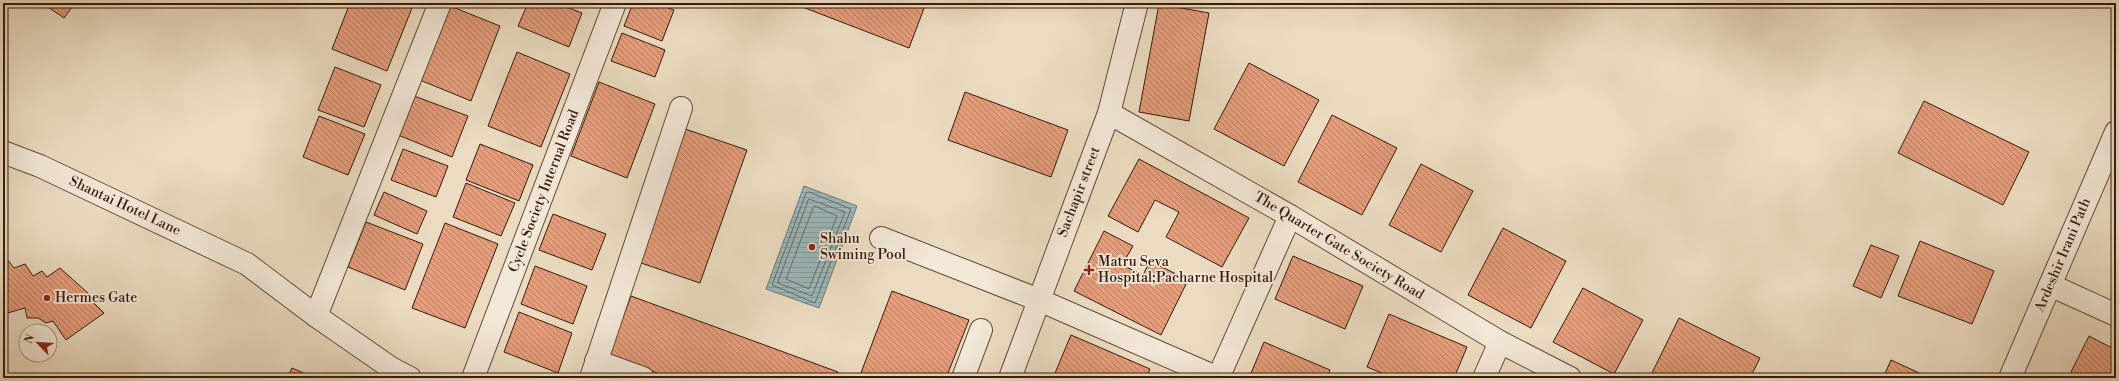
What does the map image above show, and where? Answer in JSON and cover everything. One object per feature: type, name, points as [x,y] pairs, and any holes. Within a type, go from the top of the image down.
[{"type":"street","points":[[410,378],[391,368],[316,316],[440,3]]},
{"type":"street","name":"Cycle Society Internal Road","points":[[472,378],[615,3]]},
{"type":"street","name":"Sachapir street","points":[[1010,378],[1109,113],[1137,3]]},
{"type":"street","points":[[643,378],[594,370],[681,108]]},
{"type":"street","name":"The Quarter Gate Society Road","points":[[1109,113],[1290,216],[1500,342],[1570,378]]},
{"type":"street","name":"Ardeshir Irani Path","points":[[2010,378],[2116,132]]},
{"type":"street","name":"Shantai Hotel Lane","points":[[3,152],[40,166],[247,264],[316,316]]},
{"type":"street","points":[[881,238],[1039,300],[1218,378],[1290,216]]},
{"type":"street","points":[[2050,285],[2116,315]]},
{"type":"street","points":[[963,378],[981,330]]},
{"type":"street","points":[[1484,378],[1500,342]]},
{"type":"water","name":"Shahu Swiming Pool","points":[[804,186],[857,206],[819,308],[766,289]]},
{"type":"building","points":[[42,3],[75,3],[64,18]]},
{"type":"building","points":[[350,3],[414,3],[387,71],[332,49]]},
{"type":"building","points":[[498,3],[513,3],[511,8]]},
{"type":"building","points":[[528,3],[556,3],[582,13],[569,47],[518,26]]},
{"type":"building","points":[[574,3],[587,3],[585,7]]},
{"type":"building","points":[[633,3],[656,3],[674,10],[662,41],[624,26]]},
{"type":"building","points":[[792,3],[926,3],[909,48]]},
{"type":"building","points":[[1159,4],[1209,13],[1189,121],[1139,112]]},
{"type":"building","points":[[450,6],[500,26],[471,101],[420,80]]},
{"type":"building","points":[[622,33],[665,50],[655,77],[611,61]]},
{"type":"building","points":[[517,52],[570,74],[541,147],[488,126]]},
{"type":"building","points":[[1249,63],[1319,100],[1284,166],[1214,129]]},
{"type":"building","points":[[335,67],[381,85],[364,127],[318,110]]},
{"type":"building","points":[[599,82],[655,104],[627,178],[571,156]]},
{"type":"building","points":[[965,92],[1068,130],[1051,177],[948,140]]},
{"type":"building","points":[[414,96],[468,116],[452,157],[398,135]]},
{"type":"building","points":[[1924,101],[2029,152],[2003,205],[1898,153]]},
{"type":"building","points":[[1332,115],[1397,148],[1362,215],[1298,182]]},
{"type":"building","points":[[319,116],[365,134],[348,175],[303,157]]},
{"type":"building","points":[[685,129],[747,150],[700,283],[638,262]]},
{"type":"building","points":[[480,144],[533,165],[519,201],[466,180]]},
{"type":"building","points":[[403,149],[448,166],[436,197],[391,180]]},
{"type":"building","points":[[1139,159],[1249,218],[1222,267],[1166,237],[1179,212],[1155,200],[1138,232],[1108,216]]},
{"type":"building","points":[[1421,164],[1473,191],[1441,252],[1389,225]]},
{"type":"building","points":[[466,183],[515,203],[501,236],[453,217]]},
{"type":"building","points":[[384,192],[427,211],[417,234],[374,215]]},
{"type":"building","points":[[553,214],[606,234],[592,270],[539,250]]},
{"type":"building","points":[[366,222],[423,244],[405,290],[348,267]]},
{"type":"building","points":[[445,223],[498,244],[465,328],[412,308]]},
{"type":"building","points":[[1503,228],[1566,261],[1531,328],[1468,295]]},
{"type":"building","points":[[1104,231],[1133,246],[1122,265],[1143,275],[1150,261],[1188,280],[1161,335],[1074,291]]},
{"type":"building","points":[[1920,241],[1994,271],[1972,324],[1898,296]]},
{"type":"building","points":[[1871,245],[1899,256],[1881,298],[1853,286]]},
{"type":"building","points":[[2116,253],[2116,265],[2111,263]]},
{"type":"building","points":[[1293,256],[1363,286],[1345,329],[1275,299]]},
{"type":"building","name":"Hermes Gate","points":[[6,258],[14,268],[25,264],[33,276],[42,271],[47,277],[60,268],[88,293],[94,303],[104,313],[66,340],[58,328],[58,323],[54,323],[53,321],[46,323],[38,318],[27,318],[25,308],[4,314],[3,260]]},
{"type":"building","points":[[535,266],[587,286],[573,324],[521,304]]},
{"type":"building","points":[[1583,288],[1643,320],[1614,374],[1553,342]]},
{"type":"building","points":[[892,291],[969,320],[946,378],[859,378]]},
{"type":"building","points":[[631,296],[838,372],[836,378],[671,378],[609,355]]},
{"type":"building","points":[[519,312],[572,333],[558,373],[504,352]]},
{"type":"building","points":[[1389,314],[1467,347],[1454,378],[1394,378],[1367,367]]},
{"type":"building","points":[[1679,318],[1760,358],[1750,378],[1650,377]]},
{"type":"building","points":[[1071,335],[1150,369],[1146,378],[1053,378]]},
{"type":"building","points":[[2089,336],[2116,350],[2116,378],[2068,378]]},
{"type":"building","points":[[1264,342],[1330,370],[1327,378],[1249,378]]},
{"type":"building","points":[[1891,360],[1930,378],[1883,378]]},
{"type":"building","points":[[292,368],[315,378],[287,378]]},
{"type":"place","name":"Shahu Swiming Pool","points":[[812,247]]},
{"type":"place","name":"Matru Seva Hospital;Pacharne Hospital","points":[[1089,270]]},
{"type":"place","name":"Hermes Gate","points":[[47,298]]}]
